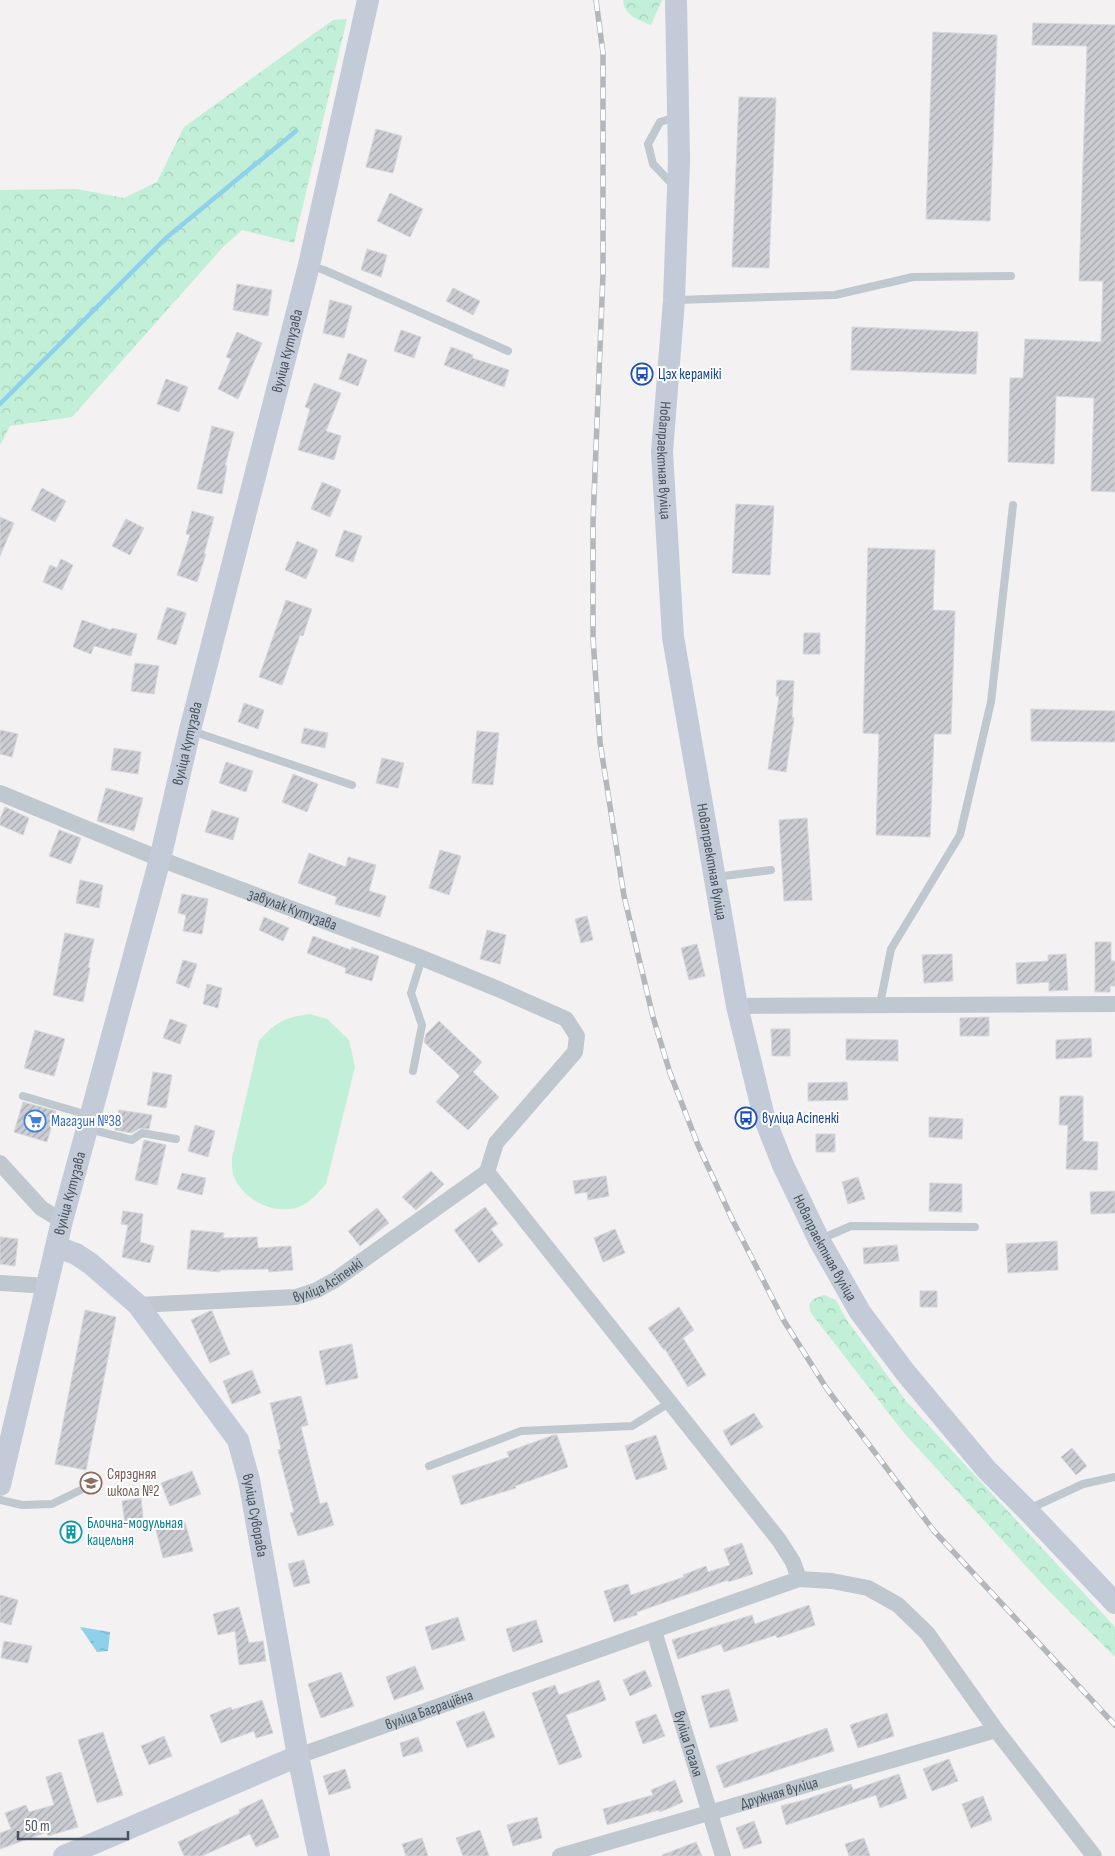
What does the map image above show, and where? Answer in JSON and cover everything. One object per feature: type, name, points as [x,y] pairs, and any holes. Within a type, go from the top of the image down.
[{"type":"street","name":"вуліца Кутузава","points":[[0,1485],[62,1221],[160,859],[190,730],[309,266],[368,0]]},
{"type":"street","name":"Новапраектная вуліца","points":[[676,0],[678,190],[674,300],[662,452],[673,636],[737,1006],[764,1116],[783,1165],[819,1240],[860,1312],[905,1372],[986,1469],[1028,1510],[1115,1603]]},
{"type":"street","name":"завулак Кутузава","points":[[0,793],[160,859],[422,958],[498,989],[566,1020],[577,1036],[575,1052],[496,1143],[487,1172]]},
{"type":"street","points":[[737,1006],[1115,1004]]},
{"type":"street","points":[[0,1163],[41,1208],[62,1221]]},
{"type":"street","points":[[487,1172],[779,1540],[793,1562],[799,1579],[832,1581],[868,1588],[898,1605],[927,1633],[1088,1855]]},
{"type":"street","name":"вуліца Асіпенкі","points":[[138,1305],[296,1298],[318,1290],[335,1280],[487,1172]]},
{"type":"street","name":"вуліца Суворава","points":[[57,1247],[76,1254],[91,1264],[138,1305],[238,1440],[249,1480],[298,1756],[319,1856]]},
{"type":"street","points":[[0,1283],[48,1286]]},
{"type":"street","name":"вуліца Баграціёна","points":[[64,1856],[298,1756],[799,1579]]},
{"type":"street","name":"вуліца Гогаля","points":[[654,1631],[722,1856]]},
{"type":"street","name":"Дружная вуліца","points":[[560,1856],[594,1851],[708,1814],[996,1730]]},
{"type":"lane","points":[[678,117],[660,122],[648,144],[653,164],[678,190]]},
{"type":"lane","points":[[309,266],[324,270],[508,351]]},
{"type":"lane","points":[[674,300],[835,296],[913,277],[1011,276]]},
{"type":"lane","points":[[880,1004],[891,948],[960,835],[991,702],[1013,505]]},
{"type":"lane","points":[[190,730],[352,785]]},
{"type":"lane","points":[[714,877],[771,870]]},
{"type":"lane","points":[[413,1071],[422,1025],[411,993],[422,958]]},
{"type":"lane","points":[[24,1096],[132,1140],[142,1133],[176,1139]]},
{"type":"lane","points":[[819,1240],[851,1226],[975,1227]]},
{"type":"lane","points":[[430,1466],[521,1431],[632,1426],[669,1403]]},
{"type":"lane","points":[[1028,1510],[1083,1484],[1115,1477]]},
{"type":"lane","points":[[0,1500],[22,1505],[52,1504],[91,1485]]},
{"type":"green space","points":[[623,0],[662,0],[651,25],[629,13]]},
{"type":"green space","points":[[347,19],[294,243],[242,230],[223,247],[72,417],[10,426],[0,445],[0,190],[77,189],[124,198],[157,182],[184,127],[333,20]]},
{"type":"green space","points":[[310,1014],[327,1019],[349,1040],[355,1067],[326,1184],[303,1205],[283,1209],[272,1208],[252,1199],[244,1192],[233,1174],[232,1158],[259,1041],[276,1025],[294,1017]]},
{"type":"green space","points":[[824,1295],[836,1300],[846,1319],[906,1401],[1115,1627],[1115,1657],[1047,1589],[904,1433],[811,1313],[809,1304],[813,1299]]},
{"type":"water","points":[[80,1627],[110,1632],[108,1651],[97,1652]]},
{"type":"building","points":[[1033,23],[1115,25],[1115,492],[1091,491],[1094,398],[1056,396],[1054,464],[1008,462],[1010,378],[1023,378],[1025,339],[1101,342],[1103,281],[1079,281],[1087,46],[1032,45]]},
{"type":"building","points":[[933,32],[997,35],[990,221],[926,219]]},
{"type":"building","points":[[739,97],[776,98],[769,268],[732,267]]},
{"type":"building","points":[[376,129],[402,136],[393,173],[366,167]]},
{"type":"building","points":[[390,193],[423,209],[410,237],[377,221]]},
{"type":"building","points":[[367,249],[387,255],[381,277],[361,270]]},
{"type":"building","points":[[237,284],[272,290],[268,316],[233,310]]},
{"type":"building","points":[[453,288],[480,301],[473,315],[446,301]]},
{"type":"building","points":[[330,300],[352,306],[344,338],[323,333]]},
{"type":"building","points":[[852,327],[978,332],[976,374],[851,370]]},
{"type":"building","points":[[401,330],[421,337],[414,358],[394,351]]},
{"type":"building","points":[[237,332],[262,343],[238,399],[218,389],[231,359],[226,357]]},
{"type":"building","points":[[451,347],[473,355],[472,358],[509,370],[504,387],[444,365]]},
{"type":"building","points":[[348,353],[367,360],[358,386],[339,379]]},
{"type":"building","points":[[166,379],[188,387],[179,412],[157,404]]},
{"type":"building","points":[[314,383],[341,393],[326,431],[341,436],[334,460],[298,450],[310,409],[305,407]]},
{"type":"building","points":[[212,426],[234,432],[225,466],[227,466],[222,494],[197,489]]},
{"type":"building","points":[[322,482],[341,490],[330,517],[311,509]]},
{"type":"building","points":[[42,488],[66,501],[55,522],[31,510]]},
{"type":"building","points":[[736,504],[774,506],[770,575],[732,573]]},
{"type":"building","points":[[192,511],[214,517],[204,554],[206,554],[197,582],[177,575],[190,535],[186,534]]},
{"type":"building","points":[[0,517],[14,523],[0,556]]},
{"type":"building","points":[[126,519],[144,528],[130,555],[112,546]]},
{"type":"building","points":[[344,530],[362,536],[353,562],[335,556]]},
{"type":"building","points":[[297,541],[318,550],[306,579],[285,570]]},
{"type":"building","points":[[868,548],[935,550],[933,610],[955,611],[951,734],[934,734],[930,837],[876,835],[879,734],[863,733]]},
{"type":"building","points":[[61,559],[73,565],[62,590],[43,582],[50,565],[57,568]]},
{"type":"building","points":[[286,600],[312,609],[303,636],[300,635],[282,685],[259,677]]},
{"type":"building","points":[[167,607],[186,613],[176,645],[157,639]]},
{"type":"building","points":[[82,620],[111,630],[112,628],[137,634],[131,656],[94,646],[91,654],[73,647]]},
{"type":"building","points":[[804,633],[820,633],[820,654],[803,654]]},
{"type":"building","points":[[135,663],[159,666],[154,694],[131,691]]},
{"type":"building","points":[[777,680],[794,681],[792,717],[794,718],[786,772],[768,769],[779,696],[776,696]]},
{"type":"building","points":[[244,703],[264,710],[258,729],[238,722]]},
{"type":"building","points":[[1031,709],[1115,711],[1115,742],[1031,741]]},
{"type":"building","points":[[304,728],[328,733],[325,748],[301,743]]},
{"type":"building","points":[[0,730],[18,734],[12,757],[0,754]]},
{"type":"building","points":[[477,731],[499,733],[493,785],[472,783]]},
{"type":"building","points":[[114,748],[141,752],[138,774],[111,770]]},
{"type":"building","points":[[382,758],[404,763],[398,788],[376,783]]},
{"type":"building","points":[[226,762],[253,771],[246,792],[219,783]]},
{"type":"building","points":[[293,774],[318,784],[307,812],[282,802]]},
{"type":"building","points":[[106,788],[143,798],[134,831],[97,821]]},
{"type":"building","points":[[5,807],[29,818],[23,835],[0,825],[0,819]]},
{"type":"building","points":[[212,810],[239,818],[233,840],[205,832]]},
{"type":"building","points":[[807,818],[812,900],[784,901],[779,820]]},
{"type":"building","points":[[59,830],[81,838],[71,864],[49,856]]},
{"type":"building","points":[[440,850],[461,856],[449,895],[429,888]]},
{"type":"building","points":[[309,853],[346,867],[348,857],[376,865],[369,891],[386,896],[380,917],[335,904],[337,897],[298,883]]},
{"type":"building","points":[[80,880],[103,885],[99,908],[76,903]]},
{"type":"building","points":[[182,894],[208,899],[202,934],[183,931],[186,915],[178,913]]},
{"type":"building","points":[[587,916],[593,940],[581,943],[575,919]]},
{"type":"building","points":[[264,917],[289,928],[283,941],[259,930]]},
{"type":"building","points":[[487,930],[506,935],[500,964],[480,959]]},
{"type":"building","points":[[65,933],[94,939],[83,1002],[53,995]]},
{"type":"building","points":[[313,936],[351,950],[352,947],[379,956],[372,981],[345,973],[346,968],[307,953]]},
{"type":"building","points":[[1095,942],[1111,942],[1111,961],[1115,961],[1115,986],[1110,986],[1110,992],[1095,992]]},
{"type":"building","points":[[697,944],[705,976],[689,980],[681,948]]},
{"type":"building","points":[[952,954],[953,981],[924,983],[922,955]]},
{"type":"building","points":[[1066,954],[1068,990],[1049,991],[1049,982],[1017,984],[1016,963],[1048,961],[1048,955]]},
{"type":"building","points":[[183,960],[197,964],[189,988],[176,983]]},
{"type":"building","points":[[207,984],[222,988],[218,1008],[203,1004]]},
{"type":"building","points":[[989,1017],[989,1036],[960,1036],[960,1018]]},
{"type":"building","points":[[170,1019],[187,1025],[180,1044],[163,1038]]},
{"type":"building","points":[[439,1021],[482,1062],[473,1072],[499,1097],[468,1130],[436,1102],[460,1076],[424,1042],[426,1034]]},
{"type":"building","points":[[771,1029],[790,1029],[790,1056],[772,1056]]},
{"type":"building","points":[[35,1030],[65,1039],[54,1076],[24,1068]]},
{"type":"building","points":[[1091,1038],[1092,1057],[1056,1059],[1056,1040]]},
{"type":"building","points":[[846,1039],[898,1040],[898,1061],[846,1060]]},
{"type":"building","points":[[153,1072],[172,1075],[166,1108],[147,1105]]},
{"type":"building","points":[[847,1082],[848,1100],[808,1101],[808,1083]]},
{"type":"building","points":[[1060,1096],[1083,1096],[1083,1141],[1098,1142],[1097,1170],[1066,1169],[1068,1125],[1059,1125]]},
{"type":"building","name":"Магазин №38","points":[[23,1102],[56,1111],[47,1142],[14,1132]]},
{"type":"building","points":[[119,1110],[152,1115],[149,1129],[140,1128],[132,1133],[115,1130]]},
{"type":"building","points":[[929,1117],[963,1119],[962,1139],[929,1137]]},
{"type":"building","points":[[195,1125],[215,1131],[208,1157],[188,1151]]},
{"type":"building","points":[[816,1134],[835,1134],[835,1152],[816,1152]]},
{"type":"building","points":[[144,1140],[166,1145],[157,1185],[135,1180]]},
{"type":"building","points":[[431,1171],[444,1184],[416,1210],[402,1197]]},
{"type":"building","points":[[182,1173],[206,1178],[202,1195],[177,1189]]},
{"type":"building","points":[[606,1176],[609,1196],[588,1200],[587,1192],[575,1194],[573,1181]]},
{"type":"building","points":[[858,1177],[865,1199],[848,1204],[842,1182]]},
{"type":"building","points":[[930,1183],[962,1184],[962,1212],[929,1211]]},
{"type":"building","points":[[1115,1191],[1115,1213],[1091,1214],[1090,1192]]},
{"type":"building","points":[[485,1207],[498,1224],[491,1229],[503,1245],[479,1263],[454,1230]]},
{"type":"building","points":[[377,1208],[389,1223],[360,1246],[348,1231]]},
{"type":"building","points":[[123,1211],[143,1214],[140,1242],[154,1246],[150,1263],[122,1257],[128,1225],[121,1224]]},
{"type":"building","points":[[615,1229],[625,1253],[603,1262],[594,1238]]},
{"type":"building","points":[[191,1230],[224,1233],[223,1238],[257,1237],[258,1248],[291,1246],[293,1270],[269,1272],[268,1269],[220,1270],[220,1272],[187,1269]]},
{"type":"building","points":[[0,1237],[18,1239],[15,1266],[0,1264]]},
{"type":"building","points":[[1057,1241],[1058,1270],[1008,1273],[1006,1244]]},
{"type":"building","points":[[897,1245],[899,1261],[864,1264],[863,1248]]},
{"type":"building","points":[[920,1291],[937,1291],[937,1307],[920,1307]]},
{"type":"building","points":[[679,1307],[694,1330],[683,1338],[706,1375],[688,1387],[665,1349],[648,1328]]},
{"type":"building","points":[[85,1310],[116,1317],[86,1470],[55,1464]]},
{"type":"building","points":[[212,1311],[230,1354],[210,1363],[191,1320]]},
{"type":"building","points":[[352,1344],[358,1378],[326,1385],[319,1351]]},
{"type":"building","points":[[252,1370],[261,1393],[232,1404],[223,1381]]},
{"type":"building","points":[[301,1396],[308,1425],[301,1427],[320,1504],[327,1502],[334,1525],[298,1536],[290,1513],[294,1512],[278,1450],[281,1449],[270,1403]]},
{"type":"building","points":[[754,1413],[763,1427],[731,1446],[723,1431]]},
{"type":"building","points":[[557,1435],[568,1467],[515,1486],[516,1488],[461,1505],[452,1476],[509,1457],[507,1452]]},
{"type":"building","points":[[656,1435],[667,1469],[636,1480],[625,1446]]},
{"type":"building","points":[[1072,1448],[1087,1466],[1076,1475],[1061,1457]]},
{"type":"building","points":[[192,1471],[201,1494],[170,1506],[161,1483]]},
{"type":"building","points":[[141,1498],[143,1517],[125,1524],[122,1501]]},
{"type":"building","points":[[185,1522],[193,1551],[163,1558],[156,1530]]},
{"type":"building","points":[[742,1543],[753,1574],[728,1582],[728,1580],[614,1622],[604,1591],[628,1584],[631,1595],[684,1577],[683,1575],[706,1566],[708,1572],[730,1565],[724,1549]]},
{"type":"building","points":[[304,1560],[310,1583],[294,1587],[288,1564]]},
{"type":"building","points":[[0,1595],[18,1600],[11,1625],[0,1622]]},
{"type":"building","points":[[809,1605],[815,1625],[777,1638],[776,1635],[724,1652],[721,1644],[678,1659],[672,1640],[752,1615],[755,1624]]},
{"type":"building","points":[[239,1607],[249,1643],[263,1641],[266,1661],[239,1665],[235,1631],[218,1635],[213,1614]]},
{"type":"building","points":[[458,1617],[465,1640],[432,1650],[425,1627]]},
{"type":"building","points":[[536,1620],[543,1642],[513,1652],[506,1629]]},
{"type":"building","points":[[4,1641],[32,1646],[28,1663],[1,1658]]},
{"type":"building","points":[[415,1666],[424,1689],[394,1700],[386,1677]]},
{"type":"building","points":[[645,1670],[652,1686],[630,1696],[623,1680]]},
{"type":"building","points":[[341,1672],[354,1706],[321,1718],[308,1684]]},
{"type":"building","points":[[599,1680],[606,1700],[566,1715],[582,1757],[559,1765],[532,1693],[555,1685],[559,1695]]},
{"type":"building","points":[[729,1689],[738,1721],[710,1728],[701,1696]]},
{"type":"building","points":[[262,1700],[273,1733],[256,1738],[254,1731],[221,1743],[210,1715],[231,1707],[232,1710]]},
{"type":"building","points":[[484,1711],[495,1737],[467,1748],[456,1722]]},
{"type":"building","points":[[887,1713],[894,1736],[858,1748],[850,1725]]},
{"type":"building","points":[[656,1714],[665,1736],[643,1744],[635,1722]]},
{"type":"building","points":[[827,1728],[834,1751],[724,1788],[716,1766]]},
{"type":"building","points":[[103,1732],[123,1795],[97,1803],[78,1740]]},
{"type":"building","points":[[164,1736],[172,1756],[149,1765],[141,1746]]},
{"type":"building","points":[[418,1737],[423,1751],[403,1757],[400,1743]]},
{"type":"building","points":[[949,1759],[958,1781],[932,1791],[923,1769]]},
{"type":"building","points":[[345,1769],[351,1788],[329,1795],[323,1776]]},
{"type":"building","points":[[61,1772],[78,1827],[48,1836],[47,1832],[0,1849],[0,1833],[11,1829],[5,1813],[26,1805],[29,1812],[54,1805],[46,1777]]},
{"type":"building","points":[[899,1774],[907,1798],[880,1808],[876,1795],[786,1825],[781,1806],[851,1784],[853,1790]]},
{"type":"building","points":[[675,1780],[683,1802],[660,1812],[659,1810],[607,1825],[603,1809],[653,1795],[651,1790]]},
{"type":"building","points":[[983,1796],[992,1820],[971,1828],[962,1804]]},
{"type":"building","points":[[262,1799],[279,1837],[256,1847],[250,1834],[202,1856],[184,1856],[178,1842],[240,1813],[239,1810]]},
{"type":"building","points":[[537,1817],[542,1838],[513,1846],[507,1825]]},
{"type":"building","points":[[754,1821],[762,1843],[744,1849],[736,1828]]},
{"type":"building","points":[[480,1830],[489,1856],[463,1856],[456,1838]]},
{"type":"building","points":[[422,1838],[428,1856],[406,1856],[402,1844]]},
{"type":"building","points":[[864,1838],[870,1856],[849,1856],[845,1844]]},
{"type":"building","points":[[696,1842],[702,1856],[662,1856],[662,1855]]},
{"type":"waterway","points":[[0,404],[166,238],[296,131]]},
{"type":"railway","points":[[596,0],[603,53],[603,274],[593,522],[593,638],[600,742],[624,896],[653,1017],[670,1073],[698,1145],[733,1221],[784,1321],[827,1389],[934,1531],[1115,1725]]},
{"type":"place","name":"Цэх керамікі","points":[[642,374]]},
{"type":"place","name":"вуліца Асіпенкі","points":[[746,1118]]},
{"type":"place","name":"Магазин №38","points":[[35,1121]]},
{"type":"place","name":"Сярэдняя школа №2","points":[[91,1483]]},
{"type":"place","name":"Блочна-модульная кацельня","points":[[71,1532]]}]
